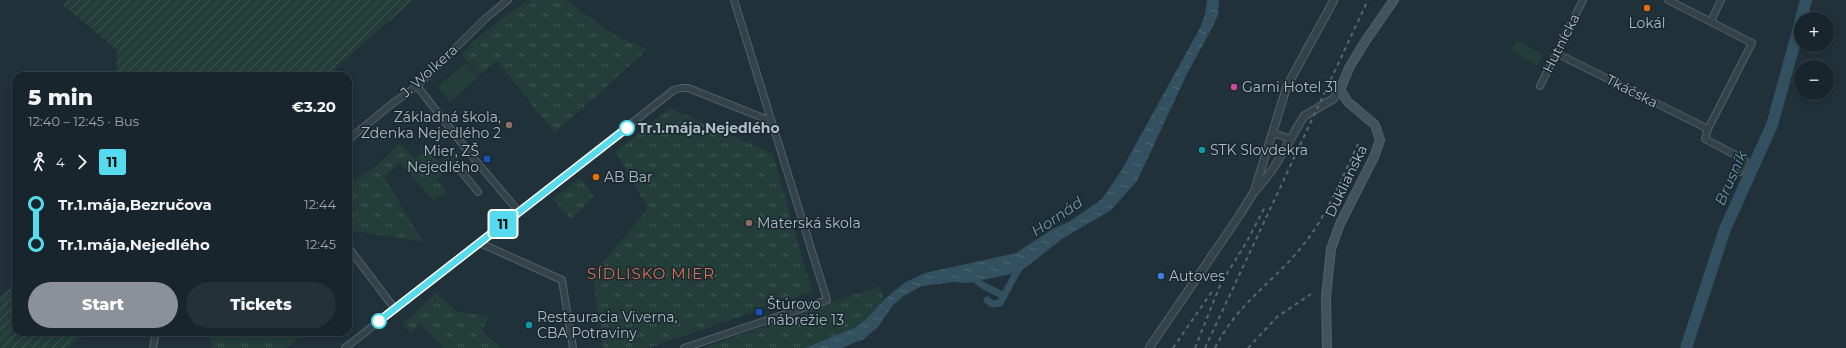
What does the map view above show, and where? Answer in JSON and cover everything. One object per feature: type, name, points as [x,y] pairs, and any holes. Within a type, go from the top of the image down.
[{"type":"main road","points":[[1340,90],[1349,68],[1366,40],[1394,0]]},
{"type":"main road","name":"Duklianska","points":[[1327,348],[1326,307],[1329,260],[1335,237],[1374,157],[1380,140],[1375,125],[1348,102],[1340,90]]},
{"type":"street","name":"J. Wolkera","points":[[352,137],[393,103],[417,86],[486,18],[508,0]]},
{"type":"street","points":[[684,348],[827,300],[734,0]]},
{"type":"street","points":[[1254,192],[1287,86],[1302,56],[1334,0]]},
{"type":"street","name":"Hutnícka","points":[[1540,86],[1583,0]]},
{"type":"street","points":[[1668,0],[1752,43],[1708,129],[1705,139],[1745,160],[1740,172]]},
{"type":"street","points":[[1710,21],[1721,0]]},
{"type":"street","name":"Tkáčska","points":[[1556,53],[1708,129]]},
{"type":"street","points":[[417,86],[471,155],[519,212]]},
{"type":"street","points":[[346,348],[677,89],[688,88],[771,121]]},
{"type":"street","points":[[1149,348],[1254,192],[1269,175],[1306,115],[1333,99],[1340,90]]},
{"type":"street","points":[[1273,133],[1291,139]]},
{"type":"street","points":[[457,166],[478,192]]},
{"type":"street","points":[[480,243],[562,280],[573,348]]},
{"type":"street","points":[[352,252],[395,309]]},
{"type":"street","points":[[154,348],[156,336]]},
{"type":"green space","points":[[67,0],[413,0],[331,72],[116,72],[117,50],[63,5]]},
{"type":"green space","points":[[533,0],[565,0],[621,39],[648,49],[555,133],[497,61],[479,75],[461,54],[476,39],[525,2]]},
{"type":"green space","points":[[1517,40],[1543,55],[1537,66],[1511,50]]},
{"type":"green space","points":[[466,62],[479,77],[450,102],[437,87]]},
{"type":"green space","points":[[670,108],[773,154],[812,292],[648,348],[603,348],[592,275],[648,209],[616,152]]},
{"type":"green space","points":[[400,143],[415,159],[427,148],[440,163],[453,150],[459,159],[437,179],[446,192],[433,200],[400,163],[384,177],[423,242],[352,231],[352,184],[377,165]]},
{"type":"green space","points":[[580,178],[594,197],[571,219],[553,199]]},
{"type":"green space","points":[[624,256],[640,261],[632,284],[616,278]]},
{"type":"green space","points":[[12,286],[12,336],[83,336],[67,348],[0,348],[0,297]]},
{"type":"green space","points":[[879,286],[884,299],[865,320],[854,328],[805,348],[702,348]]},
{"type":"green space","points":[[435,293],[458,312],[489,316],[482,331],[502,348],[441,348],[443,346],[420,323],[411,333],[403,325]]},
{"type":"green space","points":[[209,336],[302,336],[286,348],[210,348],[213,345]]},
{"type":"water","points":[[1207,0],[1219,0],[1218,15],[1213,26],[1187,74],[1137,181],[1111,210],[1062,239],[1020,272],[968,283],[953,282],[922,286],[902,297],[893,305],[878,327],[864,339],[842,348],[805,348],[854,328],[865,320],[885,299],[904,283],[925,273],[1016,253],[1051,230],[1070,221],[1102,199],[1121,171],[1201,26]]},
{"type":"waterway","name":"Brusník","points":[[1803,12],[1806,0]]},
{"type":"waterway","name":"Brusník","points":[[1686,348],[1725,229],[1772,125],[1794,45]]},
{"type":"waterway","points":[[987,300],[992,304],[1000,303],[1020,266]]},
{"type":"waterway","points":[[970,276],[984,286],[1004,296]]},
{"type":"railway","points":[[1205,348],[1368,0]]},
{"type":"railway","points":[[1215,348],[1224,332],[1244,306],[1289,262],[1318,225],[1358,144]]},
{"type":"railway","points":[[1195,348],[1221,283],[1246,243],[1266,205]]},
{"type":"railway","points":[[1173,348],[1213,290]]},
{"type":"railway","points":[[1248,348],[1277,317],[1311,294]]},
{"type":"bus line","name":"11","points":[[379,321],[627,128]]},
{"type":"place","name":"Lokál","points":[[1647,8]]},
{"type":"place","name":"Garni Hotel 31","points":[[1234,87]]},
{"type":"place","name":"Základná škola, Zdenka Nejedlého 2","points":[[509,125]]},
{"type":"place","name":"Tr.1.mája,Nejedlého","points":[[627,128]]},
{"type":"place","name":"STK Slovdekra","points":[[1202,150]]},
{"type":"place","name":"Mier, ZŠ Nejedlého","points":[[487,159]]},
{"type":"place","name":"AB Bar","points":[[596,177]]},
{"type":"place","name":"Materská škola","points":[[749,223]]},
{"type":"place","name":"Autoves","points":[[1161,276]]},
{"type":"place","name":"Štúrovo nábrežie 13","points":[[759,312]]},
{"type":"place","name":"Restauracia Viverna, CBA Potraviny","points":[[529,325]]},
{"type":"district","name":"SÍDLISKO MIER","points":[[651,274]]},
{"type":"water label","name":"Hornád","points":[[1057,217]]}]
